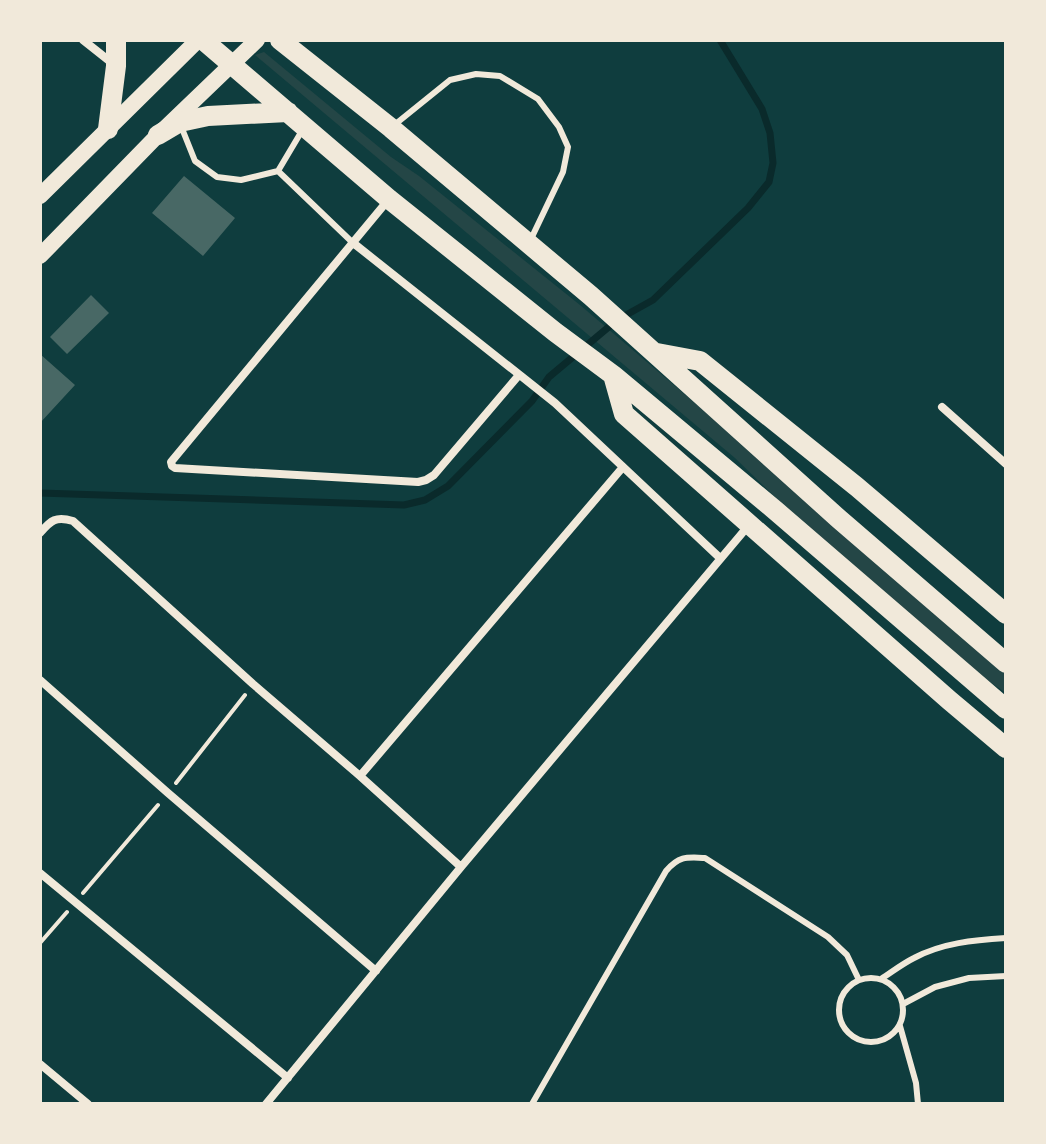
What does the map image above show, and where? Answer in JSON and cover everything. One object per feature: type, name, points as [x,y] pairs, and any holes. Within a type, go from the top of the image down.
[{"type":"highway","points":[[108,129],[116,40]]},
{"type":"highway","points":[[200,40],[389,199],[613,375],[1006,709]]},
{"type":"highway","points":[[280,40],[391,128],[591,296],[1006,663]]},
{"type":"highway","points":[[158,135],[180,122],[208,116],[288,112]]},
{"type":"highway","points":[[655,353],[700,361],[857,487],[1006,614]]},
{"type":"highway","points":[[613,375],[624,414],[1006,748]]},
{"type":"main road","points":[[40,196],[200,40]]},
{"type":"main road","points":[[40,256],[158,135],[257,40]]},
{"type":"street","points":[[83,40],[116,66]]},
{"type":"street","points":[[389,199],[171,462],[172,466],[418,482],[426,480],[434,475],[519,375]]},
{"type":"street","points":[[352,242],[555,403],[720,558]]},
{"type":"street","points":[[942,407],[1006,464]]},
{"type":"street","points":[[360,776],[623,467]]},
{"type":"street","points":[[40,533],[50,522],[62,518],[73,521],[461,867]]},
{"type":"street","points":[[266,1104],[749,525]]},
{"type":"street","points":[[40,680],[376,971]]},
{"type":"street","points":[[40,873],[288,1078]]},
{"type":"street","points":[[40,1064],[88,1104]]},
{"type":"lane","points":[[391,128],[450,80],[476,74],[500,76],[538,99],[559,127],[568,147],[563,172],[528,244]]},
{"type":"lane","points":[[180,122],[195,161],[217,177],[241,180],[278,171],[305,126]]},
{"type":"lane","points":[[278,171],[352,242]]},
{"type":"lane","points":[[532,1104],[675,860],[705,858],[828,937],[847,955],[859,980]]},
{"type":"lane","points":[[881,979],[914,958],[941,947],[1006,938]]},
{"type":"lane","points":[[903,1004],[935,987],[969,978],[1006,976]]},
{"type":"lane","points":[[871,977],[881,979],[899,993],[903,1004],[900,1026],[883,1040],[860,1041],[843,1027],[839,1016],[842,994],[849,985],[859,980],[871,977]]},
{"type":"lane","points":[[900,1026],[916,1083],[918,1104]]},
{"type":"path","points":[[40,943],[168,793],[253,684]]},
{"type":"shaded area","points":[[264,52],[391,157],[580,305],[1006,668],[1006,693],[968,667],[819,540],[735,458],[255,55]]},
{"type":"building","points":[[184,176],[235,218],[203,256],[152,213]]},
{"type":"building","points":[[91,295],[109,313],[67,354],[50,337]]},
{"type":"building","points":[[40,354],[75,385],[40,423]]},
{"type":"waterway","points":[[40,493],[404,505],[425,500],[448,486],[532,401],[549,377],[617,320],[653,300],[748,208],[769,182],[773,163],[770,133],[762,109],[720,40]]}]
